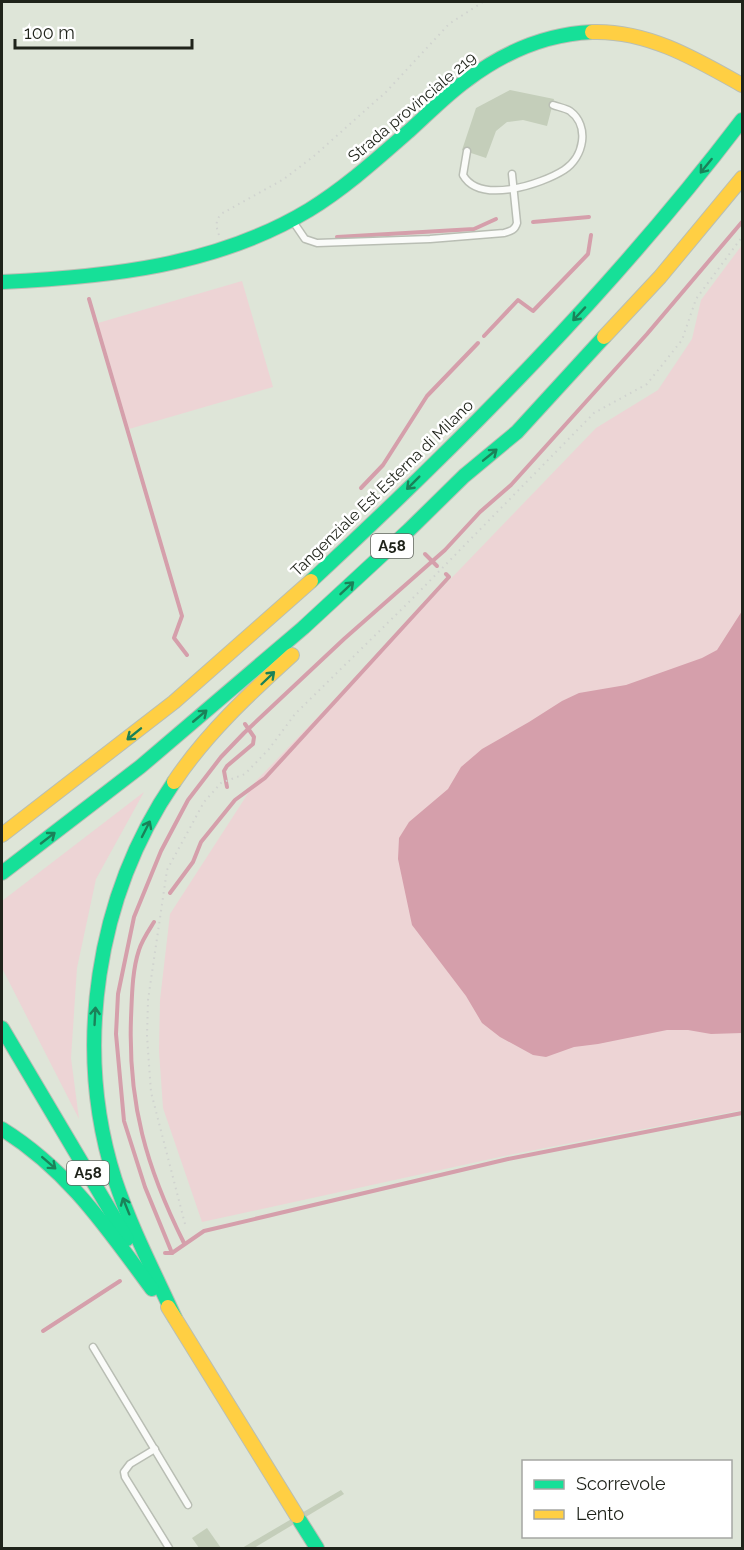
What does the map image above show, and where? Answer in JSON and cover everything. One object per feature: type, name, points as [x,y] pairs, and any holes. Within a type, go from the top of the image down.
[{"type":"main road","name":"Strada provinciale 219","points":[[2,282],[46,280],[143,268],[224,249],[261,235],[326,198],[362,171],[466,80],[504,55],[543,39],[584,32],[609,32],[640,37],[682,51],[742,85]]},
{"type":"main road","name":"Tangenziale Est Esterna di Milano","points":[[2,835],[130,737],[227,656],[372,524],[491,405],[600,291],[653,232],[742,120]]},
{"type":"main road","name":"A58","points":[[2,873],[140,767],[303,628],[464,476],[517,432],[660,277],[742,178]]},
{"type":"main road","name":"A58","points":[[380,576],[399,552],[409,530]]},
{"type":"main road","name":"A58","points":[[175,1318],[117,1186],[104,1137],[98,1098],[94,1058],[94,1014],[105,940],[115,901],[129,865],[166,792],[187,763],[213,732],[247,698],[363,591]]},
{"type":"main road","name":"A58","points":[[2,829],[43,805]]},
{"type":"main road","name":"A58","points":[[2,1028],[175,1318],[317,1548]]},
{"type":"main road","name":"A58","points":[[2,1129],[35,1151],[79,1193],[175,1318]]},
{"type":"lane","points":[[467,152],[463,175],[471,185],[485,190],[531,185],[566,169],[579,151],[583,138],[579,123],[572,112],[552,105]]},
{"type":"lane","points":[[292,219],[305,239],[317,243],[504,233],[516,227],[517,216],[512,174]]},
{"type":"lane","points":[[93,1347],[188,1504]]},
{"type":"lane","points":[[155,1449],[130,1464],[124,1472],[169,1548]]},
{"type":"path","points":[[224,249],[216,225],[221,214],[284,179],[314,156],[386,92],[449,24],[483,2]]},
{"type":"path","points":[[185,1224],[151,1092],[147,1036],[148,1000],[167,870],[204,802],[221,783],[245,774],[269,749],[295,714],[594,413],[647,384],[682,340],[696,299],[742,237]]},
{"type":"shaded area","points":[[742,245],[742,1110],[514,1154],[202,1222],[163,1108],[159,1051],[160,1000],[170,914],[256,781],[596,428],[658,390],[692,339],[701,300]]},
{"type":"shaded area","points":[[242,281],[273,387],[129,429],[98,323]]},
{"type":"shaded area","points":[[742,611],[742,1033],[711,1034],[688,1030],[667,1030],[574,1047],[546,1057],[533,1055],[500,1037],[482,1023],[466,996],[412,925],[398,859],[399,838],[409,822],[448,789],[461,767],[482,749],[579,693],[626,685],[702,658],[717,650]]},
{"type":"shaded area","points":[[144,792],[96,879],[77,968],[71,1058],[79,1119],[2,968],[2,901]]},
{"type":"building","points":[[510,90],[554,99],[547,126],[523,120],[507,122],[496,131],[486,158],[462,150],[476,108]]},
{"type":"building","points":[[341,1490],[344,1494],[254,1548],[242,1548]]},
{"type":"building","points":[[207,1528],[221,1548],[199,1548],[192,1538]]},
{"type":"waterway","points":[[533,222],[589,217]]},
{"type":"waterway","points":[[337,237],[474,229],[496,219]]},
{"type":"waterway","points":[[172,1253],[145,1187],[124,1121],[116,1034],[118,994],[134,917],[161,851],[188,800],[221,757],[244,733],[344,639],[445,550],[480,512],[511,485],[647,334],[742,222]]},
{"type":"waterway","points":[[484,336],[518,300],[533,311],[588,254],[591,235]]},
{"type":"waterway","points":[[89,299],[182,616],[174,638],[187,655]]},
{"type":"waterway","points":[[361,488],[383,465],[427,396],[478,343]]},
{"type":"waterway","points":[[425,554],[437,566]]},
{"type":"waterway","points":[[170,893],[193,862],[201,842],[235,800],[265,778],[449,577],[446,574]]},
{"type":"waterway","points":[[227,787],[224,771],[227,766],[253,744],[254,737],[245,724]]},
{"type":"waterway","points":[[154,922],[140,946],[134,975],[131,1018],[133,1078],[136,1107],[150,1161],[159,1188],[184,1243]]},
{"type":"waterway","points":[[165,1253],[172,1253],[204,1231],[508,1159],[742,1113]]},
{"type":"waterway","points":[[43,1331],[120,1281]]},
{"type":"traffic: fast","points":[[2,282],[82,277],[160,265],[237,244],[273,229],[309,210],[348,183],[452,92],[495,61],[542,41],[592,32]]},
{"type":"traffic: fast","points":[[311,581],[369,527],[537,360],[643,242],[742,120]]},
{"type":"traffic: fast","points":[[2,873],[140,767],[303,628],[464,476],[517,432],[604,337]]},
{"type":"traffic: fast","points":[[174,782],[147,826],[126,874],[110,923],[100,975],[95,1027],[96,1079],[102,1130],[115,1180],[135,1233],[175,1318]]},
{"type":"traffic: fast","points":[[2,1028],[127,1239]]},
{"type":"traffic: fast","points":[[2,1129],[47,1163],[85,1201],[152,1289]]},
{"type":"traffic: fast","points":[[300,1521],[317,1548]]},
{"type":"traffic: slow","points":[[592,32],[612,33],[652,41],[689,56],[742,85]]},
{"type":"traffic: slow","points":[[604,337],[660,277],[742,178]]},
{"type":"traffic: slow","points":[[2,835],[174,702],[311,581]]},
{"type":"traffic: slow","points":[[174,782],[214,731],[292,655]]},
{"type":"traffic: slow","points":[[168,1307],[297,1516]]}]
